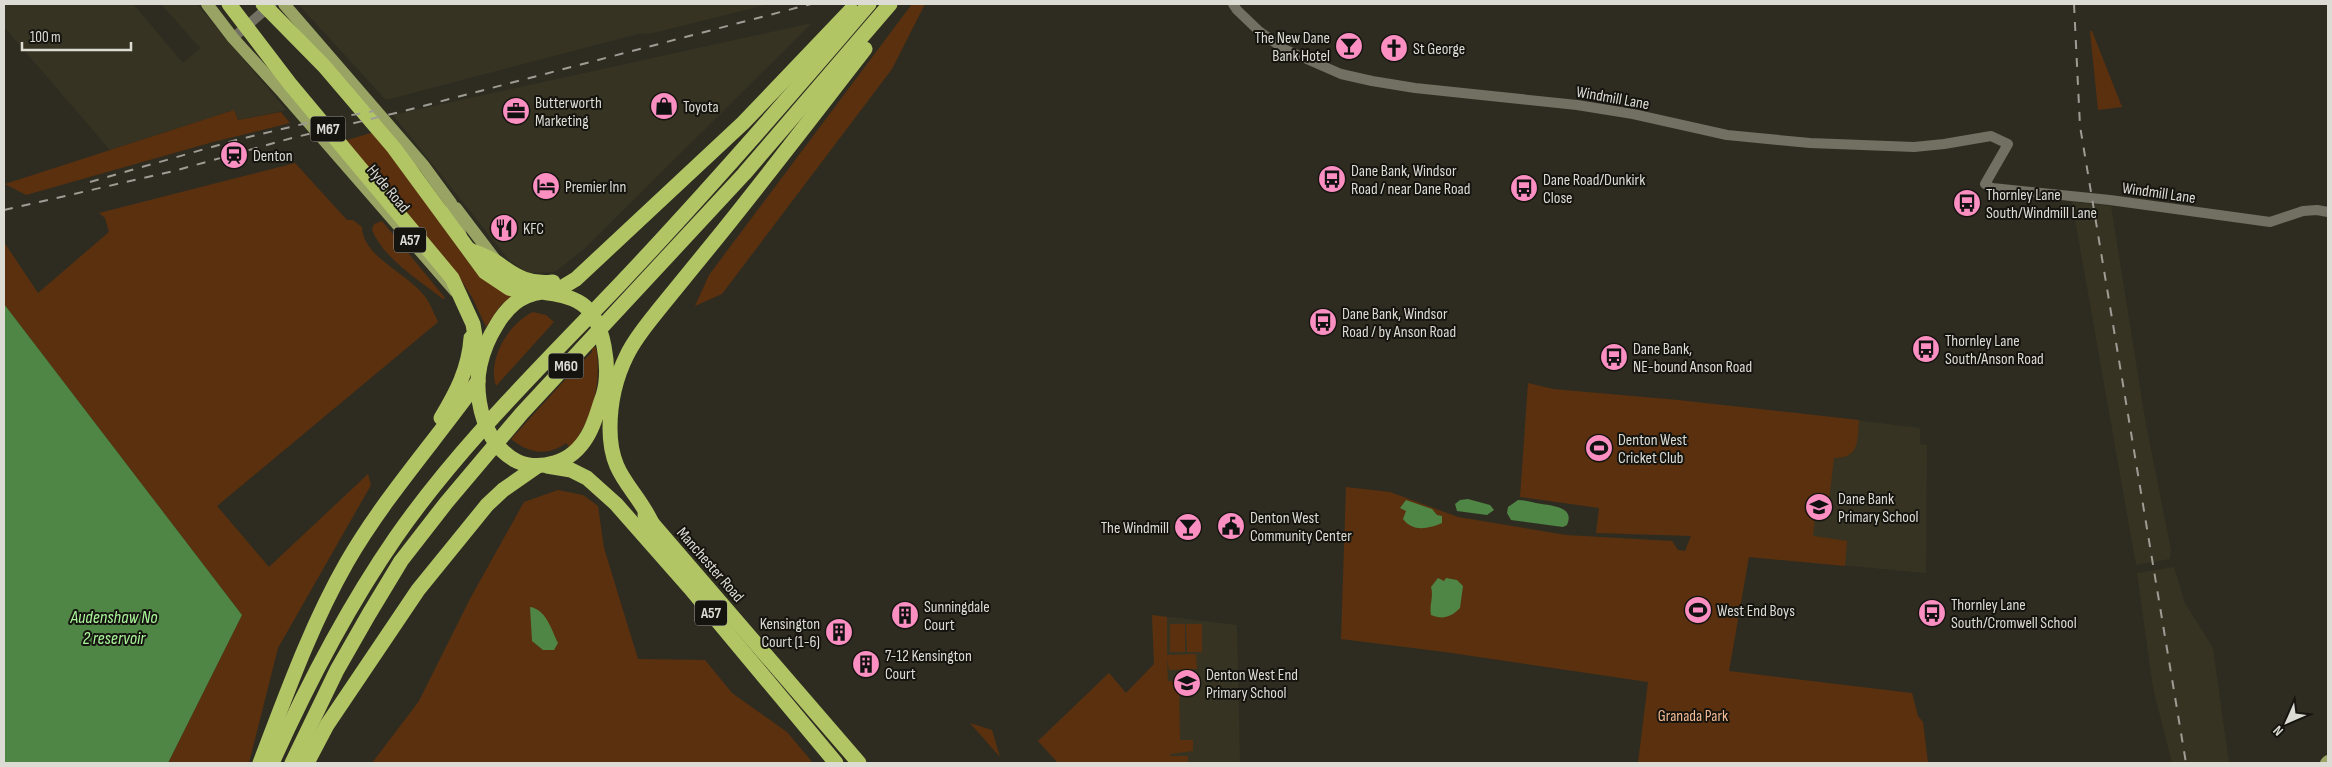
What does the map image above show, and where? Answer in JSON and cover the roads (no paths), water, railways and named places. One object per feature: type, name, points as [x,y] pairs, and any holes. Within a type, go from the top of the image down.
[{"type":"highway","name":"M67","points":[[263,4],[400,145],[465,245]]},
{"type":"highway","points":[[541,466],[511,458],[502,451],[489,434],[481,410],[478,381],[480,364],[491,333],[501,317],[512,305],[535,293],[561,288],[574,276],[591,265],[743,123],[857,4]]},
{"type":"highway","name":"M60","points":[[272,763],[315,674],[352,604],[397,536],[462,451],[649,252],[800,85],[869,4]]},
{"type":"highway","name":"M60","points":[[624,350],[753,193],[869,43],[892,4]]},
{"type":"highway","name":"M60","points":[[292,763],[337,670],[369,614],[401,561],[446,503],[522,413],[744,174],[892,4]]},
{"type":"highway","name":"M67","points":[[230,5],[362,176],[448,272],[464,300],[473,324]]},
{"type":"highway","points":[[465,245],[498,263],[516,276],[540,284],[574,276]]},
{"type":"highway","points":[[308,763],[327,726],[418,590],[487,505],[518,480],[541,466],[567,457],[581,445],[595,421],[604,392],[606,365],[603,341],[595,320],[584,306],[572,298],[509,288],[485,272],[465,245]]},
{"type":"highway","points":[[473,324],[480,364]]},
{"type":"highway","points":[[398,488],[457,390],[466,368],[473,324]]},
{"type":"highway","points":[[606,365],[624,350]]},
{"type":"highway","points":[[624,350],[612,407],[610,429],[612,450],[617,470],[646,509],[652,523]]},
{"type":"highway","points":[[260,763],[310,636],[333,589],[367,531],[478,381]]},
{"type":"highway","name":"Manchester Road","points":[[604,392],[604,429],[609,465],[616,483],[854,761]]},
{"type":"highway","name":"Manchester Road","points":[[541,466],[571,470],[587,478],[616,504],[690,588],[836,763]]},
{"type":"main road","name":"Hyde Road","points":[[207,4],[233,38],[362,176]]},
{"type":"main road","points":[[284,4],[332,59],[400,145],[451,202],[498,263]]},
{"type":"main road","points":[[451,202],[465,245]]},
{"type":"street","points":[[233,38],[273,4]]},
{"type":"street","name":"Windmill Lane","points":[[1233,4],[1260,31],[1284,49],[1342,74],[1372,81],[1415,88],[1577,105],[1633,114],[1727,135],[1854,146],[1914,147],[1991,136],[2008,144],[1984,184],[1992,188],[2110,200],[2270,222],[2303,211],[2317,210],[2328,212]]},
{"type":"water","name":"Audenshaw No 2 reservoir","points":[[4,304],[242,615],[168,763],[4,763]]},
{"type":"water","points":[[1468,499],[1490,505],[1494,510],[1487,515],[1457,511],[1455,504],[1460,500]]},
{"type":"water","points":[[1406,500],[1432,509],[1437,515],[1442,516],[1442,523],[1425,528],[1411,526],[1403,519],[1406,511],[1400,508]]},
{"type":"water","points":[[1518,500],[1552,506],[1566,511],[1569,519],[1567,525],[1563,527],[1511,520],[1507,513],[1508,507]]},
{"type":"water","points":[[1438,578],[1444,581],[1446,578],[1457,580],[1463,586],[1460,608],[1447,617],[1431,615],[1431,587]]},
{"type":"water","points":[[530,607],[540,612],[548,621],[558,643],[554,650],[543,650],[532,641]]},
{"type":"railway","points":[[4,210],[174,171],[292,138],[404,111],[811,4]]},
{"type":"railway","points":[[2074,4],[2080,126],[2186,763]]},
{"type":"railway","points":[[90,182],[236,140],[303,124],[374,111]]},
{"type":"place","name":"The New Dane Bank Hotel","points":[[1349,46]]},
{"type":"place","name":"St George","points":[[1394,48]]},
{"type":"place","name":"Toyota","points":[[664,106]]},
{"type":"place","name":"Butterworth Marketing","points":[[516,111]]},
{"type":"place","name":"Denton","points":[[234,155]]},
{"type":"place","name":"Dane Bank, Windsor Road / near Dane Road","points":[[1332,179]]},
{"type":"place","name":"Premier Inn","points":[[546,186]]},
{"type":"place","name":"Dane Road/Dunkirk Close","points":[[1524,188]]},
{"type":"place","name":"Thornley Lane South/Windmill Lane","points":[[1967,203]]},
{"type":"place","name":"KFC","points":[[504,228]]},
{"type":"place","name":"Dane Bank, Windsor Road / by Anson Road","points":[[1323,322]]},
{"type":"place","name":"Thornley Lane South/Anson Road","points":[[1926,349]]},
{"type":"place","name":"Dane Bank, NE-bound Anson Road","points":[[1614,357]]},
{"type":"place","name":"Denton West Cricket Club","points":[[1599,448]]},
{"type":"place","name":"Dane Bank Primary School","points":[[1819,507]]},
{"type":"place","name":"Denton West Community Center","points":[[1231,526]]},
{"type":"place","name":"The Windmill","points":[[1188,527]]},
{"type":"place","name":"West End Boys","points":[[1698,610]]},
{"type":"place","name":"Thornley Lane South/Cromwell School","points":[[1932,613]]},
{"type":"place","name":"Sunningdale Court","points":[[905,615]]},
{"type":"place","name":"Kensington Court (1-6)","points":[[839,632]]},
{"type":"place","name":"7-12 Kensington Court","points":[[866,664]]},
{"type":"place","name":"Denton West End Primary School","points":[[1187,683]]},
{"type":"park label","name":"Granada Park","points":[[1693,715]]}]
